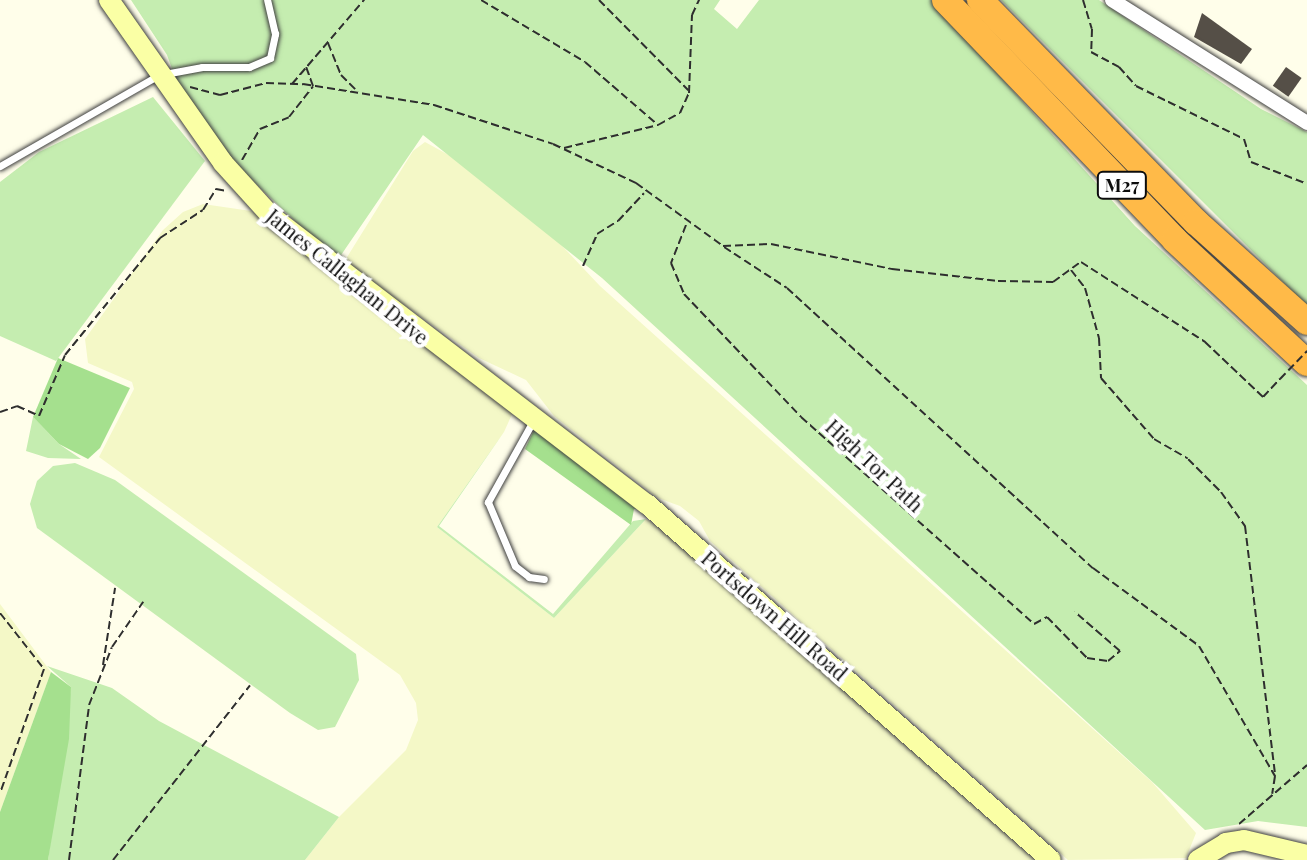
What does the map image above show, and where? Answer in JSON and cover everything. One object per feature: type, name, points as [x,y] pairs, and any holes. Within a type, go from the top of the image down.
[{"type":"highway","name":"M27","points":[[945,0],[1175,240],[1307,363]]},
{"type":"highway","name":"M27","points":[[980,0],[1196,222],[1307,322]]},
{"type":"street","name":"James Callaghan Drive","points":[[109,0],[159,75],[248,193],[330,265],[488,384]]},
{"type":"street","points":[[1112,0],[1307,123]]},
{"type":"street","name":"Portsdown Hill Road","points":[[488,384],[710,558],[1051,860]]},
{"type":"street","points":[[1198,860],[1226,843],[1244,840],[1307,855]]},
{"type":"lane","points":[[0,166],[159,75],[202,67],[249,67],[270,58],[275,34],[267,0]]},
{"type":"lane","points":[[534,419],[488,502],[515,566],[529,577],[544,579]]},
{"type":"path","points":[[292,84],[364,0]]},
{"type":"path","points":[[481,0],[585,62],[658,125]]},
{"type":"path","points":[[599,0],[689,91]]},
{"type":"path","points":[[561,149],[658,125],[680,113],[689,91],[698,2],[689,0]]},
{"type":"path","points":[[1083,0],[1092,29],[1091,52],[1119,67],[1136,86],[1244,139],[1251,162],[1307,184]]},
{"type":"path","points":[[328,42],[341,75],[357,91]]},
{"type":"path","points":[[306,67],[313,86]]},
{"type":"path","points":[[188,86],[220,95],[266,83],[292,84],[357,91],[434,105],[561,149],[678,209],[686,224],[787,288],[1093,568],[1199,646],[1275,776]]},
{"type":"path","points":[[242,160],[260,129],[289,117],[313,86]]},
{"type":"path","points":[[0,412],[17,406],[39,416],[65,355],[160,238],[203,210],[216,189],[248,193]]},
{"type":"path","points":[[583,266],[597,234],[618,221],[645,192]]},
{"type":"path","name":"High Tor Path","points":[[686,224],[671,271],[702,319],[745,362],[1000,598],[1034,624],[1047,617],[1087,658],[1108,661],[1120,651],[1075,612]]},
{"type":"path","points":[[723,246],[771,244],[892,269],[998,281],[1053,282],[1081,262],[1205,342],[1263,397],[1307,351]]},
{"type":"path","points":[[1071,270],[1085,288],[1099,338],[1101,378],[1154,439],[1188,459],[1221,492],[1245,526],[1275,776],[1272,794]]},
{"type":"path","points":[[103,669],[115,588]]},
{"type":"path","points":[[69,860],[87,713],[103,669],[143,602]]},
{"type":"path","points":[[0,613],[44,669],[0,793]]},
{"type":"path","points":[[113,860],[250,685]]},
{"type":"path","points":[[1226,843],[1231,829],[1307,765]]},
{"type":"green space","points":[[131,0],[720,0],[714,9],[737,29],[759,0],[931,0],[1135,226],[1307,385],[1307,827],[1258,821],[1205,830],[602,278],[423,135],[337,261],[234,163],[178,85],[167,55]]},
{"type":"green space","points":[[1001,0],[1099,0],[1261,109],[1307,132],[1307,306]]},
{"type":"green space","points":[[153,97],[205,161],[56,361],[0,336],[0,182],[39,152]]},
{"type":"green space","points":[[425,142],[476,170],[532,214],[600,286],[1152,782],[1196,833],[1186,858],[1068,860],[710,541],[699,521],[680,506],[658,498],[554,416],[526,380],[479,358],[344,262],[413,151]]},
{"type":"green space","points":[[203,204],[251,211],[287,234],[513,412],[504,432],[437,527],[554,618],[646,519],[674,535],[1039,860],[305,860],[339,817],[406,750],[418,720],[416,703],[400,675],[99,457],[134,389],[132,382],[88,363],[85,339],[163,230],[183,212]]},
{"type":"green space","points":[[58,358],[130,388],[100,448],[88,459],[59,444],[33,417]]},
{"type":"green space","points":[[33,417],[59,444],[81,459],[48,458],[26,451]]},
{"type":"green space","points":[[535,428],[639,509],[634,509],[631,525],[525,449]]},
{"type":"green space","points":[[504,432],[439,526],[553,614],[633,521],[646,519],[554,618],[437,527]]},
{"type":"green space","points":[[75,463],[115,480],[356,654],[359,680],[335,727],[318,730],[290,713],[37,528],[30,504],[37,481],[53,466]]},
{"type":"green space","points":[[0,604],[51,672],[0,812]]},
{"type":"green space","points":[[47,666],[112,688],[159,721],[339,817],[305,860],[48,860],[71,687]]},
{"type":"green space","points":[[51,672],[71,687],[69,739],[48,860],[0,860],[0,812]]},
{"type":"building","points":[[1202,13],[1252,49],[1241,64],[1194,37]]},
{"type":"building","points":[[1286,67],[1302,78],[1288,97],[1273,86]]}]
